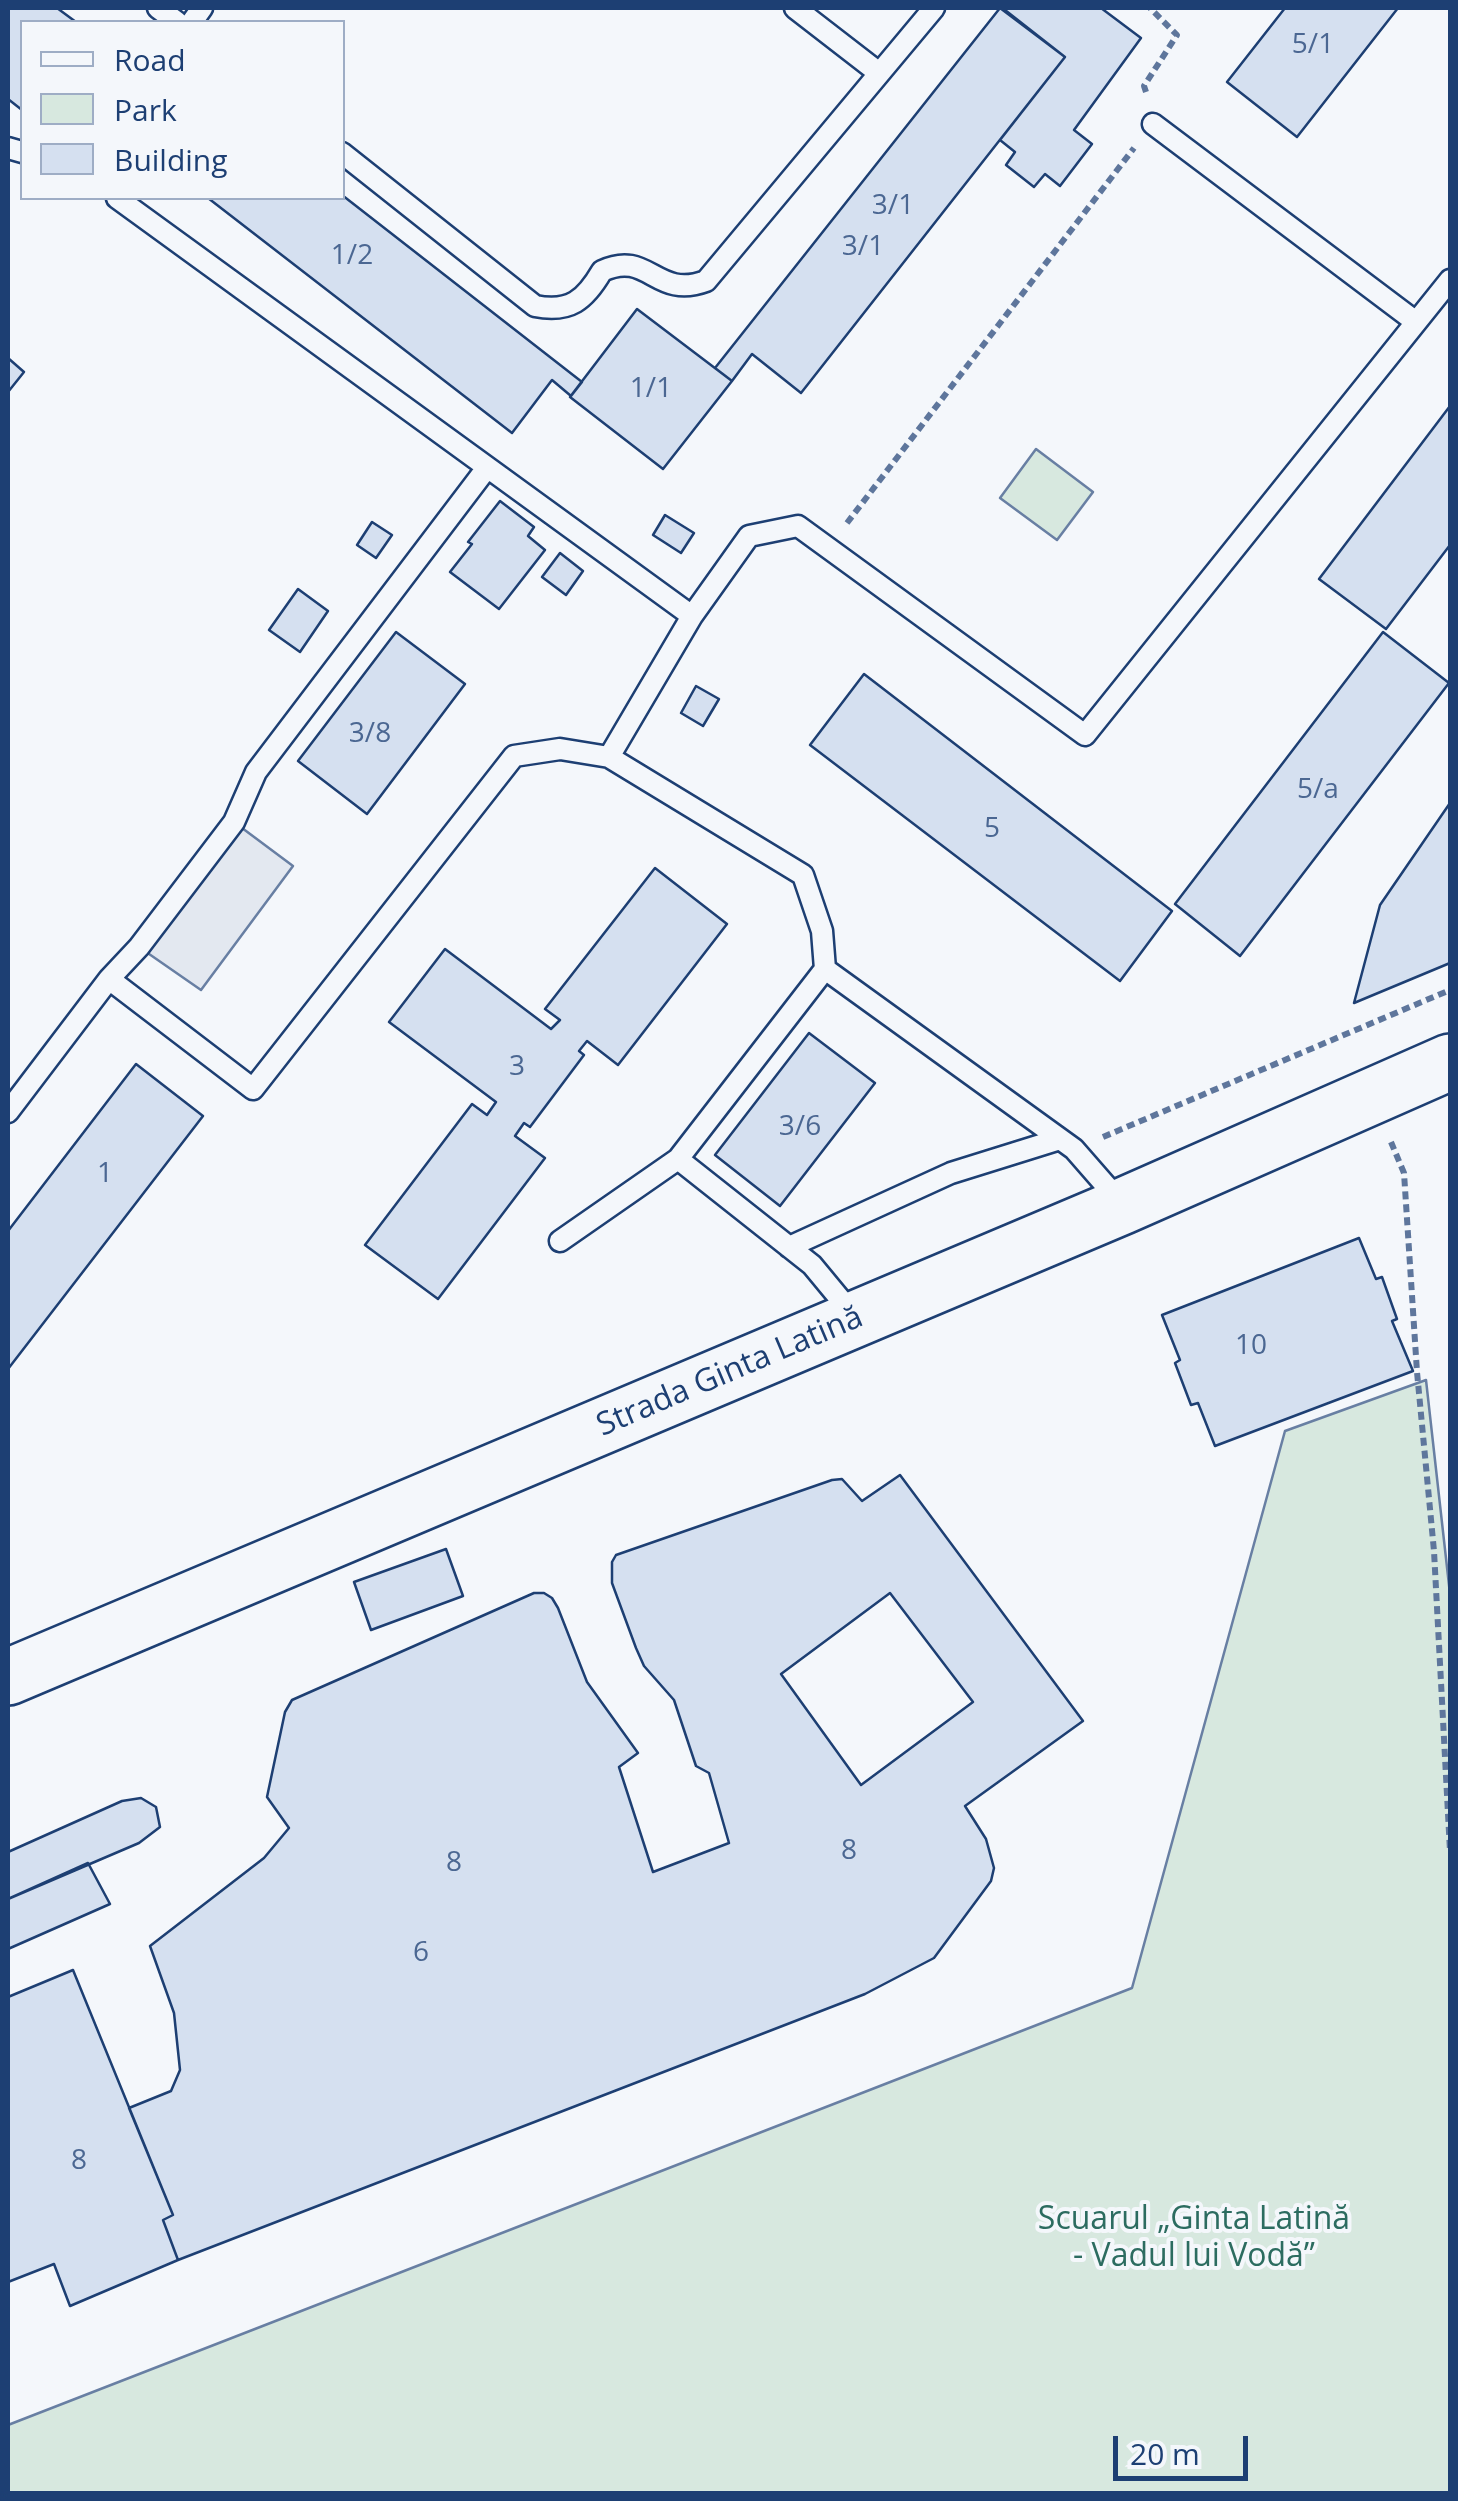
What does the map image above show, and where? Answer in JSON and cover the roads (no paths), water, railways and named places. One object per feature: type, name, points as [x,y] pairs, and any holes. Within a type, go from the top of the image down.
[{"type":"street","name":"Strada Ginta Latină","points":[[8,1677],[1124,1206],[1450,1062]]},
{"type":"lane","points":[[795,8],[879,73]]},
{"type":"lane","points":[[345,156],[536,306],[556,310],[576,304],[590,292],[602,271],[626,264],[643,268],[676,287],[690,287],[706,281],[934,8]]},
{"type":"lane","points":[[1153,124],[1416,322]]},
{"type":"lane","points":[[121,200],[692,616]]},
{"type":"lane","points":[[609,757],[692,616],[749,536],[798,526],[1086,736],[1450,280]]},
{"type":"lane","points":[[8,1112],[234,822],[256,772],[486,469]]},
{"type":"lane","points":[[109,979],[253,1089],[514,756],[560,749],[609,757],[803,875],[822,931],[825,969],[678,1159],[560,1241]]},
{"type":"lane","points":[[825,969],[1067,1144],[1124,1206]]},
{"type":"lane","points":[[789,1247],[950,1174],[1067,1144]]},
{"type":"lane","points":[[678,1159],[812,1265],[856,1318]]},
{"type":"park label","name":"Scuarul „Ginta Latină - Vadul lui Vodă”","points":[[1194,2238]]}]
